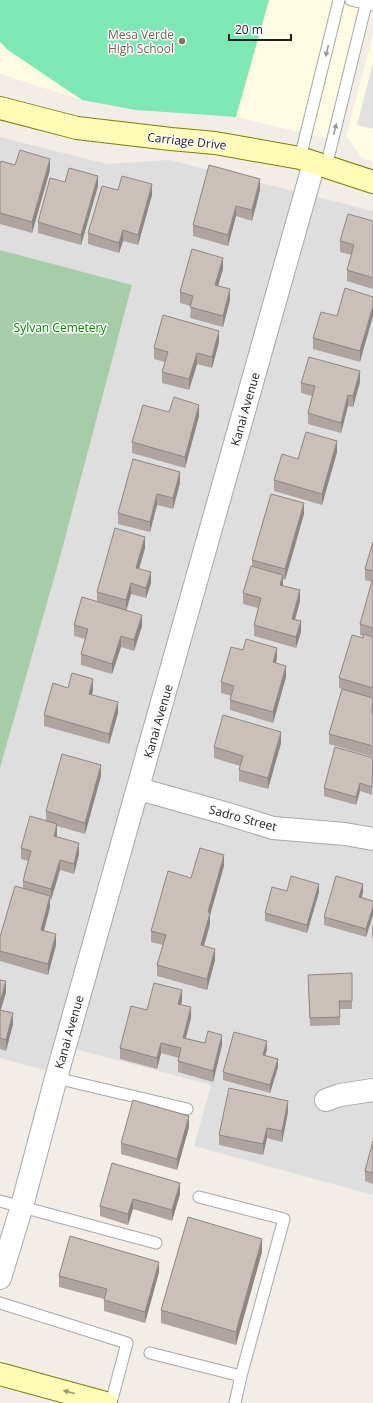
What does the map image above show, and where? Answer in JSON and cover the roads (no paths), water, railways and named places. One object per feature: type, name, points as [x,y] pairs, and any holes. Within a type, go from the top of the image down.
[{"type":"street","name":"Carriage Drive","points":[[0,108],[77,128],[215,143],[313,163],[373,182]]},
{"type":"street","name":"Kanai Avenue","points":[[0,1278],[22,1206],[56,1078],[139,789],[313,163]]},
{"type":"street","name":"Sadro Street","points":[[139,789],[273,828],[373,838]]},
{"type":"street","points":[[326,1100],[340,1095],[373,1090]]},
{"type":"street","points":[[0,1374],[106,1403]]},
{"type":"lane","points":[[313,163],[339,0]]},
{"type":"lane","points":[[313,163],[369,3],[351,0]]},
{"type":"lane","points":[[56,1078],[187,1109]]},
{"type":"lane","points":[[199,1197],[284,1219],[241,1376],[236,1403]]},
{"type":"lane","points":[[0,1200],[156,1242]]},
{"type":"lane","points":[[0,1303],[128,1343],[111,1403]]},
{"type":"lane","points":[[150,1353],[241,1376]]},
{"type":"place","name":"Mesa Verde High School","points":[[182,41]]},
{"type":"park label","name":"Sylvan Cemetery","points":[[60,327]]}]
